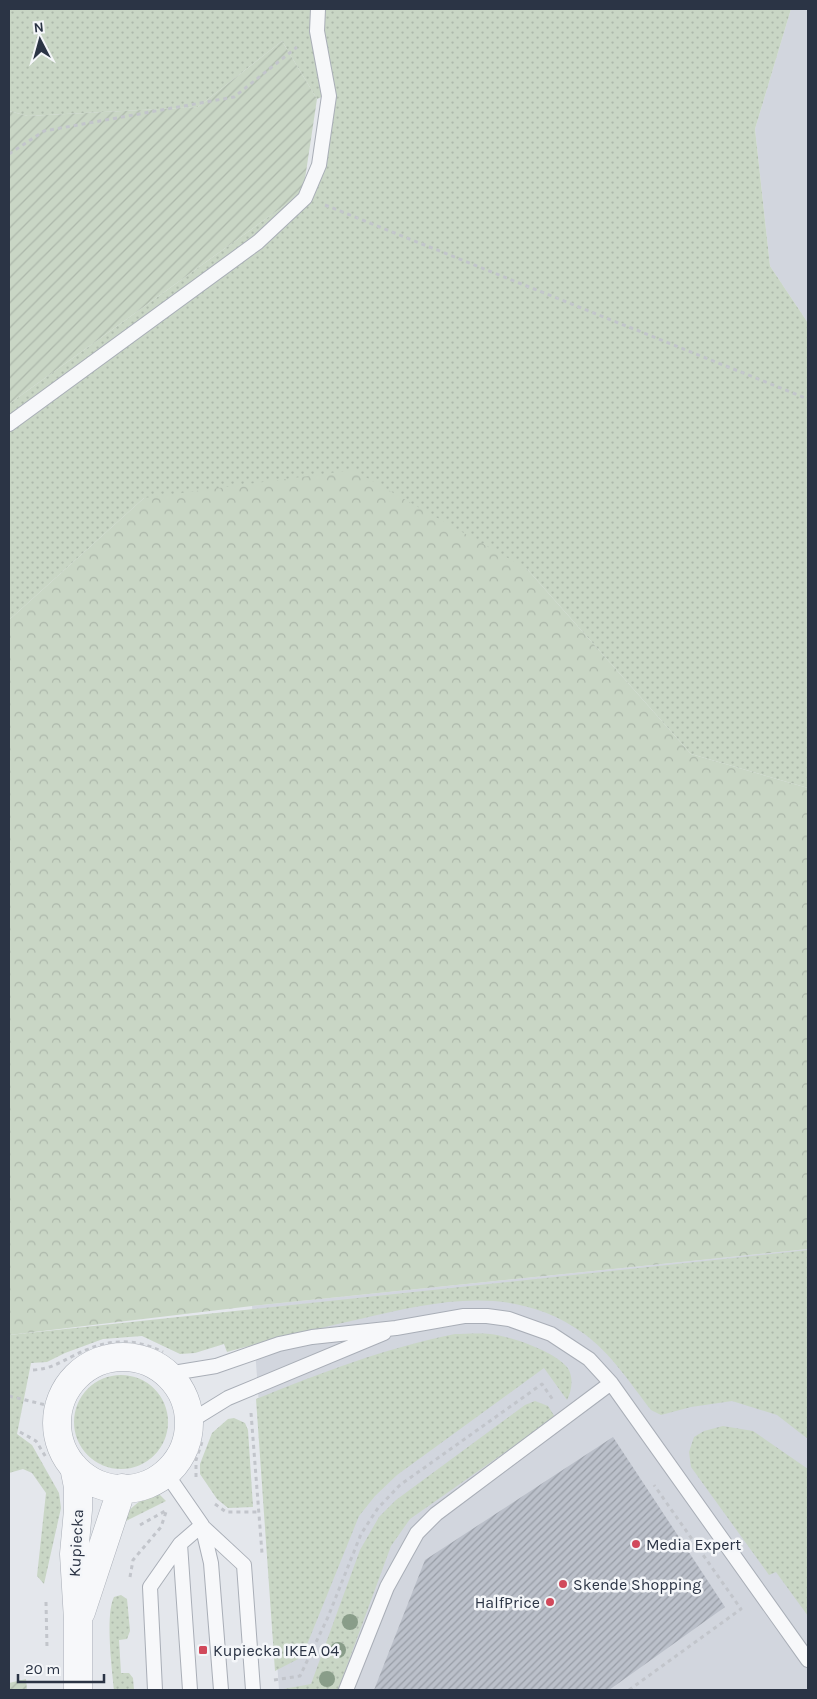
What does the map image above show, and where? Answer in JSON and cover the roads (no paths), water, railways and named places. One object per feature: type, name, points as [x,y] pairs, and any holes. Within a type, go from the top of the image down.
[{"type":"street","points":[[135,1357],[152,1363],[167,1364],[198,1428],[166,1473],[145,1484],[122,1488],[95,1483],[74,1467],[63,1452],[57,1435],[58,1408],[65,1390],[76,1376],[90,1365],[108,1358],[135,1357]]},
{"type":"street","name":"Kupiecka","points":[[74,1467],[78,1494],[74,1554],[78,1620],[78,1690]]},
{"type":"street","name":"Kupiecka","points":[[78,1620],[122,1488]]},
{"type":"lane","points":[[9,424],[258,242],[305,198],[319,165],[328,96],[317,31],[318,9]]},
{"type":"lane","points":[[167,1364],[216,1366],[279,1344],[312,1337],[396,1328],[464,1316],[510,1319],[551,1334],[589,1359],[611,1383],[808,1660]]},
{"type":"lane","points":[[198,1428],[228,1398],[396,1328]]},
{"type":"lane","points":[[346,1690],[387,1587],[417,1533],[436,1514],[611,1383]]},
{"type":"lane","points":[[166,1473],[202,1525],[244,1565],[252,1690]]},
{"type":"lane","points":[[155,1690],[150,1587],[180,1544],[202,1525]]},
{"type":"lane","points":[[202,1525],[211,1563],[221,1690]]},
{"type":"lane","points":[[180,1544],[190,1690]]},
{"type":"place","name":"Media Expert","points":[[636,1544]]},
{"type":"place","name":"Skende Shopping","points":[[563,1584]]},
{"type":"place","name":"HalfPrice","points":[[550,1602]]},
{"type":"place","name":"Kupiecka IKEA 04","points":[[203,1650]]}]
